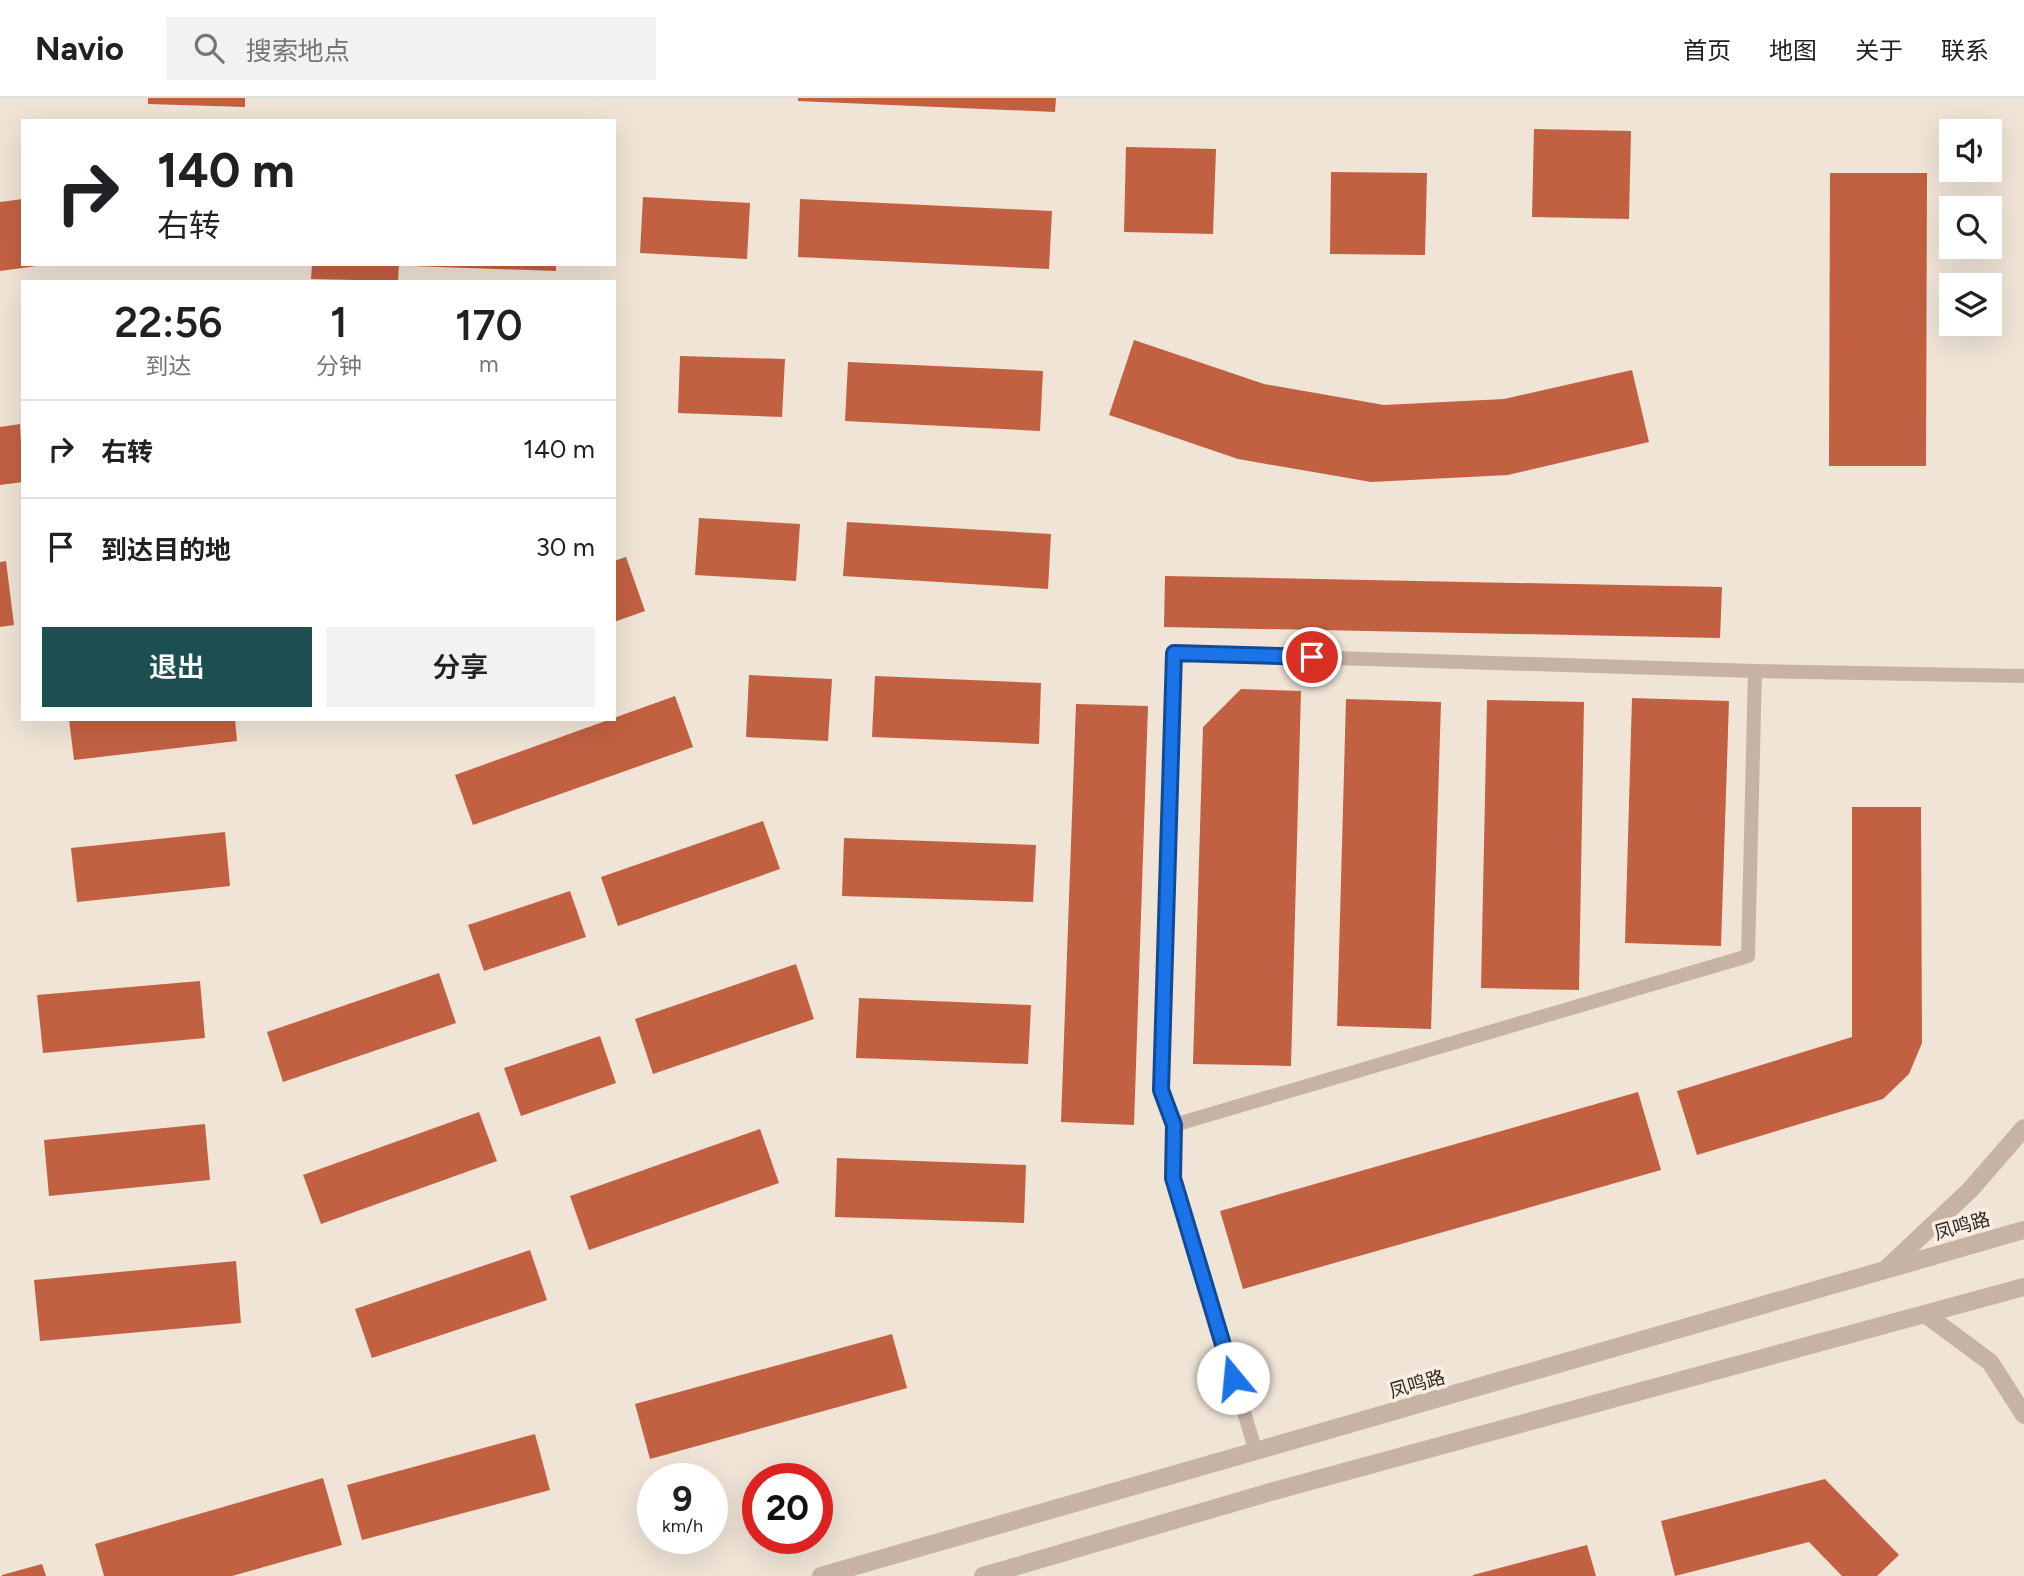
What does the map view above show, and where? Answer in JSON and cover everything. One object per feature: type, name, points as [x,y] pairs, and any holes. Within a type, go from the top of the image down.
[{"type":"street","points":[[1885,1270],[1970,1190],[2024,1128]]},
{"type":"street","name":"凤鸣路","points":[[821,1576],[2024,1230]]},
{"type":"street","points":[[983,1576],[1274,1491],[2024,1287]]},
{"type":"street","points":[[1925,1314],[1990,1362],[2024,1415]]},
{"type":"lane","points":[[1256,1452],[1173,1178],[1174,1125],[1161,1090],[1174,653],[1755,671],[2024,676]]},
{"type":"lane","points":[[1174,1125],[1748,956],[1755,671]]},
{"type":"building","points":[[148,98],[245,98],[245,107],[148,104]]},
{"type":"building","points":[[798,98],[1056,98],[1055,112],[798,101]]},
{"type":"building","points":[[1534,129],[1631,131],[1629,219],[1532,217]]},
{"type":"building","points":[[1126,147],[1216,149],[1213,234],[1124,232]]},
{"type":"building","points":[[1331,172],[1427,173],[1425,255],[1330,254]]},
{"type":"building","points":[[1830,173],[1927,173],[1926,466],[1829,466]]},
{"type":"building","points":[[643,197],[750,203],[747,259],[640,253]]},
{"type":"building","points":[[21,199],[21,266],[37,266],[0,271],[0,202]]},
{"type":"building","points":[[800,199],[1052,211],[1049,269],[798,257]]},
{"type":"building","points":[[312,266],[399,266],[398,280],[311,279]]},
{"type":"building","points":[[411,266],[556,266],[556,271]]},
{"type":"building","points":[[1134,340],[1264,384],[1384,405],[1504,399],[1632,370],[1649,442],[1508,475],[1371,482],[1238,459],[1109,415]]},
{"type":"building","points":[[680,356],[785,359],[782,417],[678,413]]},
{"type":"building","points":[[848,362],[1043,371],[1040,431],[845,421]]},
{"type":"building","points":[[20,424],[21,482],[0,485],[0,427]]},
{"type":"building","points":[[699,518],[800,524],[796,581],[695,575]]},
{"type":"building","points":[[847,522],[1051,534],[1048,589],[843,576]]},
{"type":"building","points":[[626,557],[645,611],[616,621],[616,560]]},
{"type":"building","points":[[6,561],[14,625],[0,627],[0,562]]},
{"type":"building","points":[[1165,576],[1722,587],[1720,638],[1164,627]]},
{"type":"building","points":[[749,675],[832,679],[828,741],[746,737]]},
{"type":"building","points":[[875,676],[1041,683],[1039,744],[872,737]]},
{"type":"building","points":[[1241,689],[1301,691],[1291,1066],[1193,1064],[1203,727]]},
{"type":"building","points":[[675,696],[693,747],[473,825],[455,775],[605,721],[616,721],[616,717]]},
{"type":"building","points":[[1632,698],[1729,701],[1721,946],[1625,943]]},
{"type":"building","points":[[1346,699],[1441,702],[1431,1029],[1337,1026]]},
{"type":"building","points":[[1487,700],[1584,702],[1579,990],[1481,988]]},
{"type":"building","points":[[1076,704],[1148,706],[1134,1125],[1061,1122]]},
{"type":"building","points":[[69,721],[235,721],[237,741],[74,760]]},
{"type":"building","points":[[1852,807],[1921,807],[1922,1043],[1909,1074],[1883,1099],[1697,1155],[1677,1091],[1852,1037]]},
{"type":"building","points":[[763,821],[780,869],[618,926],[601,877]]},
{"type":"building","points":[[225,832],[230,886],[77,902],[71,848]]},
{"type":"building","points":[[844,838],[1036,845],[1033,902],[842,896]]},
{"type":"building","points":[[570,891],[586,937],[484,971],[468,925]]},
{"type":"building","points":[[796,964],[814,1019],[653,1074],[635,1019]]},
{"type":"building","points":[[439,973],[456,1023],[283,1082],[267,1032]]},
{"type":"building","points":[[200,981],[205,1038],[43,1053],[37,995]]},
{"type":"building","points":[[859,998],[1031,1005],[1028,1064],[856,1058]]},
{"type":"building","points":[[600,1036],[616,1083],[521,1116],[504,1068]]},
{"type":"building","points":[[1638,1092],[1661,1170],[1243,1289],[1220,1211]]},
{"type":"building","points":[[479,1112],[497,1161],[321,1224],[303,1175]]},
{"type":"building","points":[[205,1124],[210,1180],[49,1196],[44,1140]]},
{"type":"building","points":[[760,1129],[779,1183],[589,1250],[570,1196]]},
{"type":"building","points":[[837,1158],[1026,1165],[1024,1223],[835,1217]]},
{"type":"building","points":[[530,1250],[547,1300],[372,1358],[355,1309]]},
{"type":"building","points":[[236,1261],[241,1323],[40,1341],[34,1280]]},
{"type":"building","points":[[892,1334],[907,1388],[650,1459],[635,1404]]},
{"type":"building","points":[[535,1434],[550,1490],[362,1540],[347,1485]]},
{"type":"building","points":[[323,1478],[342,1545],[232,1576],[104,1576],[95,1544]]},
{"type":"building","points":[[1825,1479],[1899,1555],[1877,1576],[1842,1576],[1809,1542],[1675,1576],[1661,1521]]},
{"type":"building","points":[[1587,1545],[1596,1576],[1473,1576],[1473,1575]]},
{"type":"building","points":[[42,1564],[46,1576],[2,1576],[2,1575]]},
{"type":"route","points":[[1233,1378],[1173,1178],[1174,1125],[1161,1090],[1174,653],[1312,657]]}]
